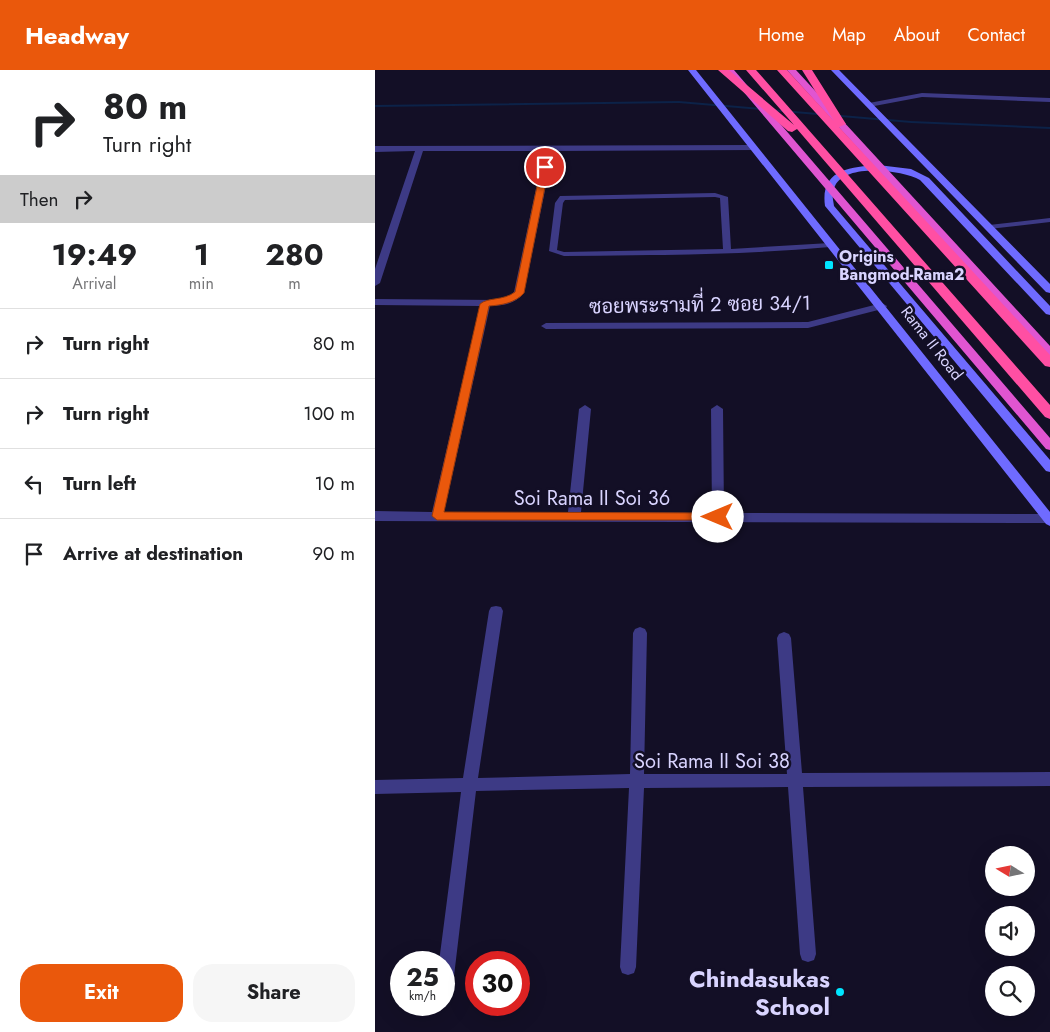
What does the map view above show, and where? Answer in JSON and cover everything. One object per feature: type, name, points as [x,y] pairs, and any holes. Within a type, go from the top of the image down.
[{"type":"highway","points":[[723,70],[831,163]]},
{"type":"highway","name":"Rama II Road","points":[[729,70],[1050,446]]},
{"type":"highway","points":[[751,70],[1050,414]]},
{"type":"highway","points":[[782,70],[1050,364]]},
{"type":"highway","points":[[791,70],[1050,353]]},
{"type":"highway","points":[[807,70],[861,156]]},
{"type":"main road","name":"Rama II Road","points":[[692,70],[830,245],[882,306],[1049,520]]},
{"type":"main road","points":[[835,70],[1050,290]]},
{"type":"main road","points":[[1050,312],[926,180],[903,170],[879,167],[846,173],[837,178],[832,184],[828,192],[830,206],[1050,468]]},
{"type":"street","points":[[871,108],[922,95],[1050,100]]},
{"type":"street","points":[[375,149],[753,148]]},
{"type":"street","points":[[375,283],[420,149]]},
{"type":"street","points":[[375,302],[485,304],[499,303],[512,299],[519,293],[549,149]]},
{"type":"street","points":[[437,516],[485,304]]},
{"type":"street","name":"ซอยพระรามที่ 2 ซอย 34/1","points":[[546,326],[808,325],[882,306]]},
{"type":"street","points":[[574,517],[585,409]]},
{"type":"street","points":[[717,409],[718,517]]},
{"type":"street","name":"Soi Rama II Soi 36","points":[[375,516],[1049,520]]},
{"type":"street","points":[[449,951],[469,786],[496,611]]},
{"type":"street","points":[[628,967],[637,781],[640,633]]},
{"type":"street","points":[[784,638],[809,954]]},
{"type":"street","name":"Soi Rama II Soi 38","points":[[375,787],[637,781],[1050,779]]},
{"type":"lane","points":[[727,251],[725,199],[722,196],[563,198],[559,203],[553,248],[554,252],[557,253],[727,251],[830,245]]},
{"type":"lane","points":[[989,227],[1050,220]]},
{"type":"waterway","points":[[375,106],[679,102],[911,122],[1050,128]]},
{"type":"place","name":"Origins Bangmod-Rama2","points":[[829,265]]},
{"type":"place","name":"Chindasukas School","points":[[840,992]]},
{"type":"route","points":[[545,167],[519,293],[512,299],[499,303],[485,304],[437,516],[718,517]]}]
